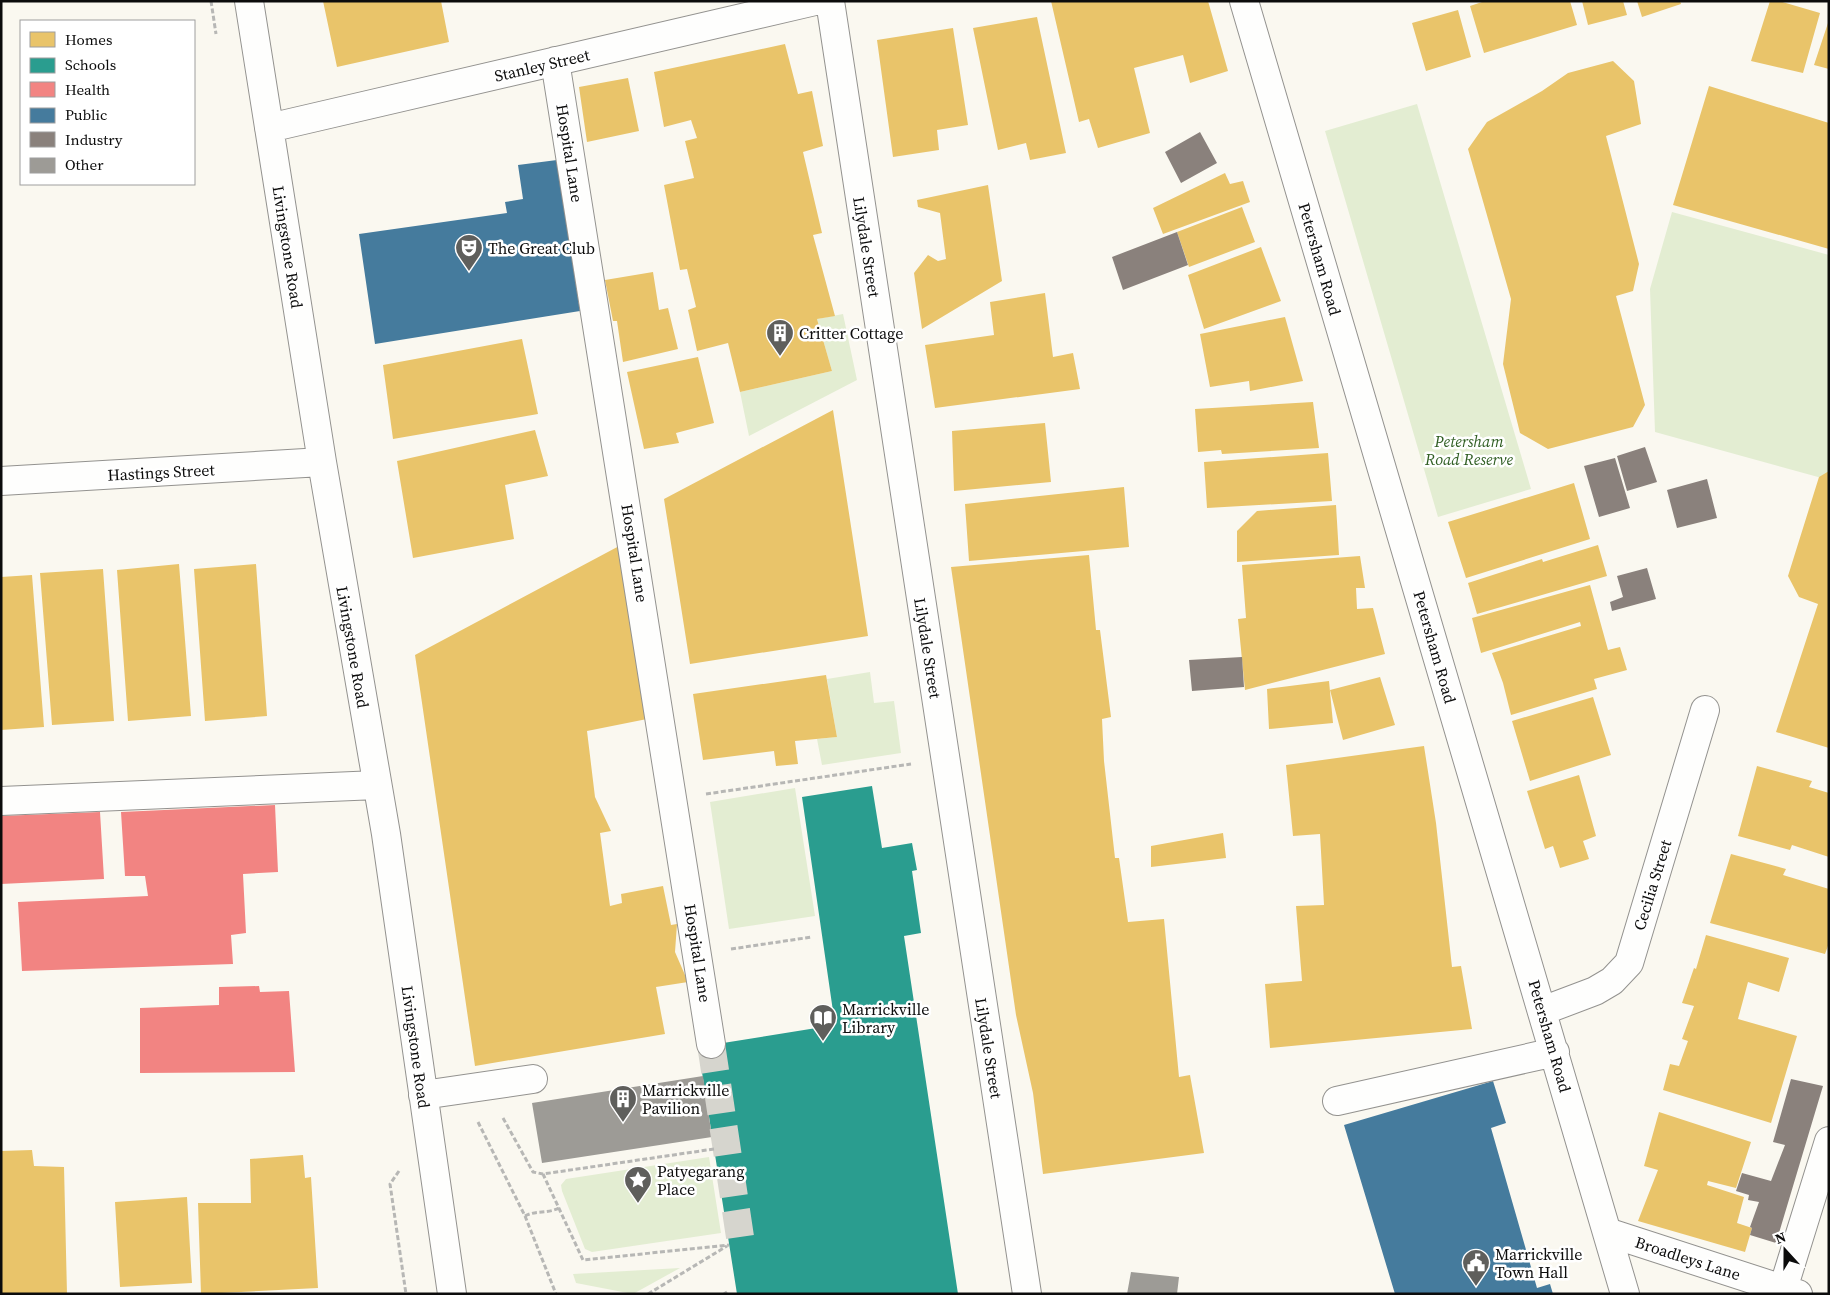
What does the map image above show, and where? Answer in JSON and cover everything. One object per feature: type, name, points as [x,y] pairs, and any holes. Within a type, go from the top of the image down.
[{"type":"street","name":"Livingstone Road","points":[[249,1],[322,462],[377,785],[452,1294]]},
{"type":"street","name":"Stanley Street","points":[[269,128],[815,1]]},
{"type":"street","name":"Lilydale Street","points":[[830,1],[1027,1294]]},
{"type":"street","name":"Petersham Road","points":[[1244,1],[1625,1294]]},
{"type":"street","name":"Hospital Lane","points":[[555,62],[674,798],[711,1044]]},
{"type":"street","name":"Hastings Street","points":[[1,481],[322,462]]},
{"type":"street","name":"Cecilia Street","points":[[1542,1011],[1604,986],[1612,981],[1629,964],[1705,710]]},
{"type":"street","points":[[1,801],[377,785]]},
{"type":"street","points":[[1337,1101],[1554,1052]]},
{"type":"street","points":[[423,1096],[533,1079]]},
{"type":"street","points":[[1791,1292],[1829,1141]]},
{"type":"street","name":"Broadleys Lane","points":[[1607,1232],[1791,1292]]},
{"type":"path","points":[[674,798],[945,759]]},
{"type":"path","points":[[698,953],[812,937]]},
{"type":"path","points":[[494,1085],[497,1108],[533,1172],[543,1174],[714,1149]]},
{"type":"path","points":[[477,1119],[525,1216],[556,1294]]},
{"type":"path","points":[[543,1174],[583,1260],[729,1245],[648,1294]]},
{"type":"path","points":[[390,1184],[406,1294]]},
{"type":"path","points":[[525,1216],[532,1212],[548,1213],[559,1208]]},
{"type":"green space","name":"Petersham Road Reserve","points":[[1417,104],[1531,489],[1438,517],[1325,131]]},
{"type":"green space","points":[[1672,212],[1829,255],[1829,480],[1655,432],[1650,289]]},
{"type":"green space","points":[[843,314],[857,380],[749,436],[740,392],[832,371],[817,319]]},
{"type":"green space","points":[[870,672],[874,703],[894,701],[901,753],[822,765],[817,739],[837,737],[827,679]]},
{"type":"green space","points":[[795,788],[815,916],[729,929],[710,802]]},
{"type":"green space","points":[[709,1157],[721,1233],[592,1252],[585,1249],[562,1191],[561,1185],[566,1179]]},
{"type":"green space","points":[[680,1268],[633,1294],[576,1283],[573,1274]]},
{"type":"building: Homes","points":[[323,1],[441,1],[449,42],[337,67]]},
{"type":"building: Homes","points":[[1051,1],[1208,1],[1228,71],[1190,83],[1183,55],[1134,68],[1150,133],[1098,148],[1089,119],[1079,122]]},
{"type":"building: Homes","points":[[1485,1],[1570,1],[1577,25],[1484,53],[1470,6]]},
{"type":"building: Homes","points":[[1582,1],[1623,1],[1627,15],[1588,25]]},
{"type":"building: Homes","points":[[1637,1],[1680,1],[1681,4],[1642,17]]},
{"type":"building: Homes","points":[[1770,1],[1779,1],[1820,13],[1803,73],[1751,61]]},
{"type":"building: Homes","points":[[1458,10],[1471,57],[1426,71],[1412,23]]},
{"type":"building: Homes","points":[[1037,17],[1066,153],[1030,160],[1026,143],[998,150],[973,28]]},
{"type":"building: Homes","points":[[1829,23],[1829,69],[1814,65]]},
{"type":"building: Homes","points":[[953,28],[968,125],[937,130],[939,150],[893,157],[877,40]]},
{"type":"building: Homes","points":[[785,44],[798,94],[812,91],[823,146],[803,152],[822,233],[813,235],[835,316],[817,319],[832,371],[740,392],[728,343],[697,351],[688,310],[696,307],[687,269],[680,270],[664,185],[694,178],[685,141],[697,138],[691,120],[664,127],[654,72]]},
{"type":"building: Homes","points":[[1613,61],[1634,81],[1641,124],[1606,136],[1639,264],[1633,291],[1616,296],[1645,405],[1633,427],[1548,449],[1520,433],[1503,364],[1511,299],[1468,149],[1487,122],[1542,91],[1568,73]]},
{"type":"building: Homes","points":[[628,78],[639,131],[587,142],[579,87]]},
{"type":"building: Homes","points":[[1709,86],[1829,123],[1829,249],[1673,205]]},
{"type":"building: Homes","points":[[1225,173],[1230,184],[1243,181],[1250,202],[1163,234],[1153,208]]},
{"type":"building: Homes","points":[[988,185],[1002,281],[922,329],[914,273],[928,255],[938,261],[946,259],[940,213],[918,207],[917,200]]},
{"type":"building: Homes","points":[[1242,207],[1255,242],[1189,267],[1177,232]]},
{"type":"building: Homes","points":[[1261,247],[1281,301],[1204,329],[1188,275]]},
{"type":"building: Homes","points":[[653,272],[659,310],[668,308],[678,349],[623,362],[617,321],[613,321],[605,280]]},
{"type":"building: Homes","points":[[1045,293],[1053,357],[1073,353],[1080,389],[935,408],[925,345],[994,335],[990,302]]},
{"type":"building: Homes","points":[[1285,317],[1303,381],[1250,391],[1249,381],[1210,387],[1200,334]]},
{"type":"building: Homes","points":[[522,339],[538,414],[393,439],[383,365]]},
{"type":"building: Homes","points":[[698,357],[714,423],[676,433],[679,443],[644,449],[627,372]]},
{"type":"building: Homes","points":[[1313,402],[1319,448],[1222,454],[1221,450],[1198,452],[1195,409]]},
{"type":"building: Homes","points":[[833,410],[868,636],[690,664],[664,499]]},
{"type":"building: Homes","points":[[1045,423],[1051,482],[954,491],[952,431]]},
{"type":"building: Homes","points":[[535,430],[548,476],[505,485],[514,539],[413,558],[397,461]]},
{"type":"building: Homes","points":[[1328,453],[1332,501],[1207,508],[1204,462]]},
{"type":"building: Homes","points":[[1829,471],[1829,748],[1776,732],[1818,604],[1799,597],[1788,576],[1819,477]]},
{"type":"building: Homes","points":[[1574,483],[1590,539],[1466,578],[1448,522]]},
{"type":"building: Homes","points":[[1124,487],[1129,547],[969,561],[965,504]]},
{"type":"building: Homes","points":[[1336,505],[1339,555],[1237,562],[1237,531],[1257,511]]},
{"type":"building: Homes","points":[[621,545],[647,719],[587,731],[595,797],[611,831],[600,833],[610,906],[622,903],[621,894],[663,886],[671,925],[677,924],[675,952],[688,982],[656,987],[665,1034],[475,1066],[415,655]]},
{"type":"building: Homes","points":[[1598,545],[1607,576],[1477,614],[1468,583],[1542,559],[1543,562]]},
{"type":"building: Homes","points":[[1089,555],[1096,630],[1100,630],[1111,717],[1102,719],[1104,761],[1115,858],[1119,858],[1128,922],[1164,919],[1179,1077],[1190,1075],[1204,1153],[1043,1174],[1033,1093],[1016,1015],[951,567]]},
{"type":"building: Homes","points":[[1360,556],[1365,588],[1356,588],[1357,609],[1373,608],[1385,654],[1245,690],[1238,619],[1246,618],[1242,565]]},
{"type":"building: Homes","points":[[179,564],[191,716],[128,721],[117,570]]},
{"type":"building: Homes","points":[[256,564],[267,716],[205,721],[194,569]]},
{"type":"building: Homes","points":[[103,569],[114,721],[52,725],[40,573]]},
{"type":"building: Homes","points":[[32,575],[44,727],[1,730],[1,577]]},
{"type":"building: Homes","points":[[1590,585],[1608,650],[1620,647],[1627,670],[1594,679],[1597,689],[1511,715],[1503,683],[1492,653],[1581,626],[1580,622],[1481,653],[1472,618]]},
{"type":"building: Homes","points":[[826,675],[837,737],[795,741],[798,764],[776,766],[774,751],[703,760],[693,694]]},
{"type":"building: Homes","points":[[1380,677],[1395,725],[1343,740],[1330,690]]},
{"type":"building: Homes","points":[[1329,681],[1333,723],[1269,729],[1267,689]]},
{"type":"building: Homes","points":[[1593,697],[1611,755],[1530,781],[1512,721]]},
{"type":"building: Homes","points":[[1424,746],[1436,823],[1452,967],[1461,966],[1472,1029],[1270,1048],[1265,984],[1302,981],[1296,906],[1324,905],[1320,834],[1293,836],[1286,765]]},
{"type":"building: Homes","points":[[1757,766],[1812,781],[1809,787],[1829,793],[1829,857],[1792,845],[1790,850],[1738,836]]},
{"type":"building: Homes","points":[[1579,775],[1596,836],[1583,841],[1589,859],[1560,868],[1553,846],[1545,849],[1527,791]]},
{"type":"building: Homes","points":[[1223,833],[1226,858],[1151,867],[1151,846]]},
{"type":"building: Homes","points":[[1731,854],[1786,869],[1783,875],[1829,889],[1829,943],[1825,954],[1710,923]]},
{"type":"building: Homes","points":[[1706,935],[1789,958],[1779,992],[1748,982],[1738,1019],[1797,1036],[1771,1123],[1663,1090],[1670,1064],[1679,1066],[1688,1041],[1682,1039],[1694,1006],[1682,1003],[1694,968],[1696,969]]},
{"type":"building: Homes","points":[[1659,1112],[1751,1142],[1736,1188],[1708,1181],[1707,1185],[1744,1197],[1737,1223],[1752,1228],[1745,1252],[1638,1221],[1658,1170],[1644,1166]]},
{"type":"building: Homes","points":[[32,1150],[34,1166],[64,1167],[67,1294],[1,1294],[1,1151]]},
{"type":"building: Homes","points":[[303,1155],[305,1178],[311,1177],[318,1288],[201,1294],[198,1203],[251,1203],[250,1159]]},
{"type":"building: Homes","points":[[187,1197],[192,1283],[120,1287],[115,1202]]},
{"type":"building: Schools","name":"Marrickville Library","points":[[872,786],[882,848],[912,843],[917,870],[912,871],[921,933],[904,936],[958,1294],[737,1294],[698,1047],[835,1025],[802,797]]},
{"type":"building: Health","points":[[275,805],[278,872],[243,874],[246,933],[231,935],[233,964],[22,971],[18,902],[148,896],[145,876],[125,876],[121,812]]},
{"type":"building: Health","points":[[100,812],[104,879],[1,884],[1,816]]},
{"type":"building: Health","points":[[259,986],[260,992],[289,991],[295,1072],[140,1073],[140,1008],[219,1005],[219,987]]},
{"type":"building: Public","name":"The Great Club","points":[[557,160],[580,311],[375,344],[359,234],[507,213],[505,202],[523,199],[518,165]]},
{"type":"building: Public","points":[[1493,1081],[1506,1123],[1491,1128],[1537,1288],[1550,1284],[1553,1294],[1395,1294],[1344,1125]]},
{"type":"building: Industry","points":[[1200,132],[1217,163],[1181,183],[1165,152]]},
{"type":"building: Industry","points":[[1177,232],[1188,265],[1123,290],[1112,257]]},
{"type":"building: Industry","points":[[1645,447],[1657,482],[1627,491],[1617,456]]},
{"type":"building: Industry","points":[[1615,458],[1630,508],[1599,517],[1584,466]]},
{"type":"building: Industry","points":[[1707,479],[1717,518],[1677,528],[1667,490]]},
{"type":"building: Industry","points":[[1647,568],[1656,599],[1612,611],[1610,602],[1623,597],[1617,576]]},
{"type":"building: Industry","points":[[1242,657],[1244,687],[1192,691],[1189,660]]},
{"type":"building: Industry","points":[[1791,1079],[1823,1086],[1776,1243],[1750,1235],[1752,1228],[1750,1227],[1759,1202],[1748,1200],[1749,1195],[1736,1191],[1742,1173],[1771,1181],[1785,1145],[1773,1142]]},
{"type":"building: Other","name":"Marrickville Pavilion","points":[[703,1076],[712,1137],[542,1163],[532,1103]]},
{"type":"building: Other","points":[[1131,1272],[1179,1277],[1177,1294],[1127,1294]]},
{"type":"tunnel","points":[[711,1044],[740,1237]]},
{"type":"place","name":"The Great Club","points":[[469,272]]},
{"type":"place","name":"Critter Cottage","points":[[780,357]]},
{"type":"place","name":"Marrickville Library","points":[[823,1042]]},
{"type":"place","name":"Marrickville Pavilion","points":[[623,1123]]},
{"type":"place","name":"Patyegarang Place","points":[[638,1204]]},
{"type":"place","name":"Marrickville Town Hall","points":[[1476,1287]]}]
